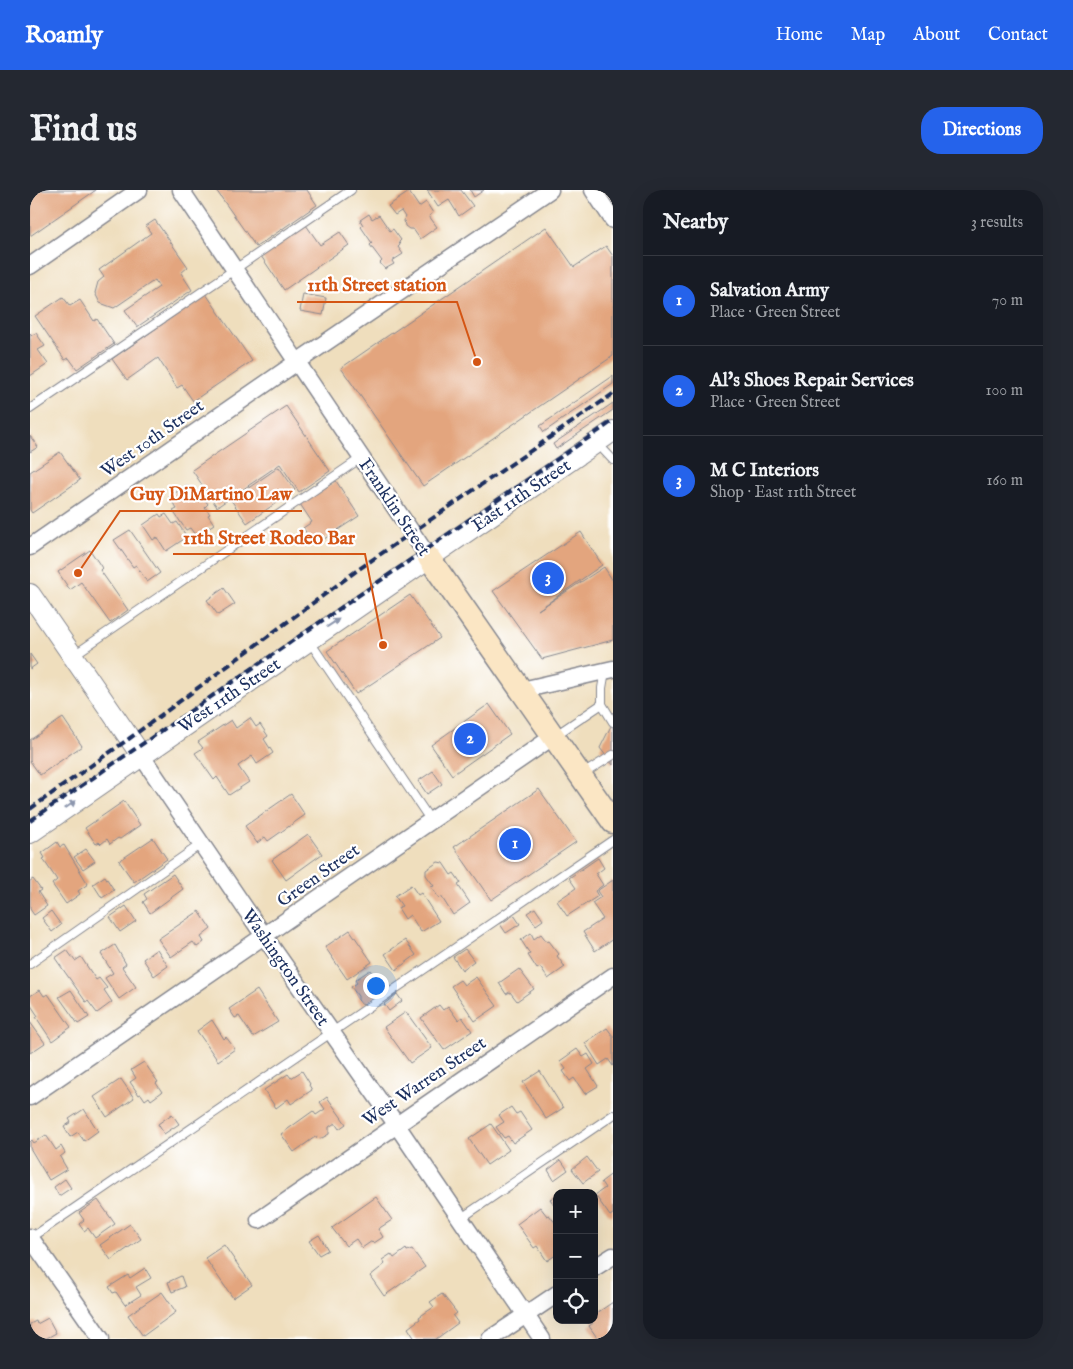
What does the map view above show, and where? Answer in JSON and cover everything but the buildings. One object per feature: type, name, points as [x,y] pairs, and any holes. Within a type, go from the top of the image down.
[{"type":"main road","name":"Franklin Street","points":[[429,558],[613,822]]},
{"type":"street","points":[[30,266],[140,190]]},
{"type":"street","name":"Franklin Street","points":[[181,190],[429,558]]},
{"type":"street","name":"West 10th Street","points":[[30,546],[296,362],[550,190]]},
{"type":"street","points":[[593,190],[613,220]]},
{"type":"street","name":"East 11th Street","points":[[429,558],[605,437]]},
{"type":"street","name":"West 11th Street","points":[[30,833],[429,558]]},
{"type":"street","name":"Washington Street","points":[[30,594],[542,1339]]},
{"type":"street","points":[[522,690],[609,670]]},
{"type":"street","name":"Green Street","points":[[30,1097],[554,736]]},
{"type":"street","name":"West Warren Street","points":[[259,1220],[396,1124],[610,980]]},
{"type":"street","points":[[30,1237],[101,1339]]},
{"type":"street","points":[[598,1265],[613,1256]]},
{"type":"street","points":[[490,1339],[553,1297]]},
{"type":"lane","points":[[30,409],[347,191]]},
{"type":"lane","points":[[605,437],[613,460]]},
{"type":"lane","points":[[73,656],[361,458]]},
{"type":"lane","points":[[309,640],[431,821]]},
{"type":"lane","points":[[609,670],[602,688],[602,704],[613,722]]},
{"type":"lane","points":[[554,736],[602,704]]},
{"type":"lane","points":[[581,776],[613,755]]},
{"type":"lane","points":[[30,1237],[613,840]]},
{"type":"lane","points":[[30,964],[201,844]]},
{"type":"lane","points":[[460,1219],[613,1115]]},
{"type":"railway","points":[[30,809],[130,738],[359,569],[613,394]]},
{"type":"railway","points":[[30,821],[613,421]]},
{"type":"place","name":"11th Street station","points":[[477,362]]},
{"type":"place","name":"Guy DiMartino Law","points":[[78,573]]},
{"type":"place","name":"M C Interiors","points":[[548,578]]},
{"type":"place","name":"11th Street Rodeo Bar","points":[[383,645]]},
{"type":"place","name":"Al's Shoes Repair Services","points":[[470,739]]},
{"type":"place","name":"Salvation Army","points":[[515,844]]}]
